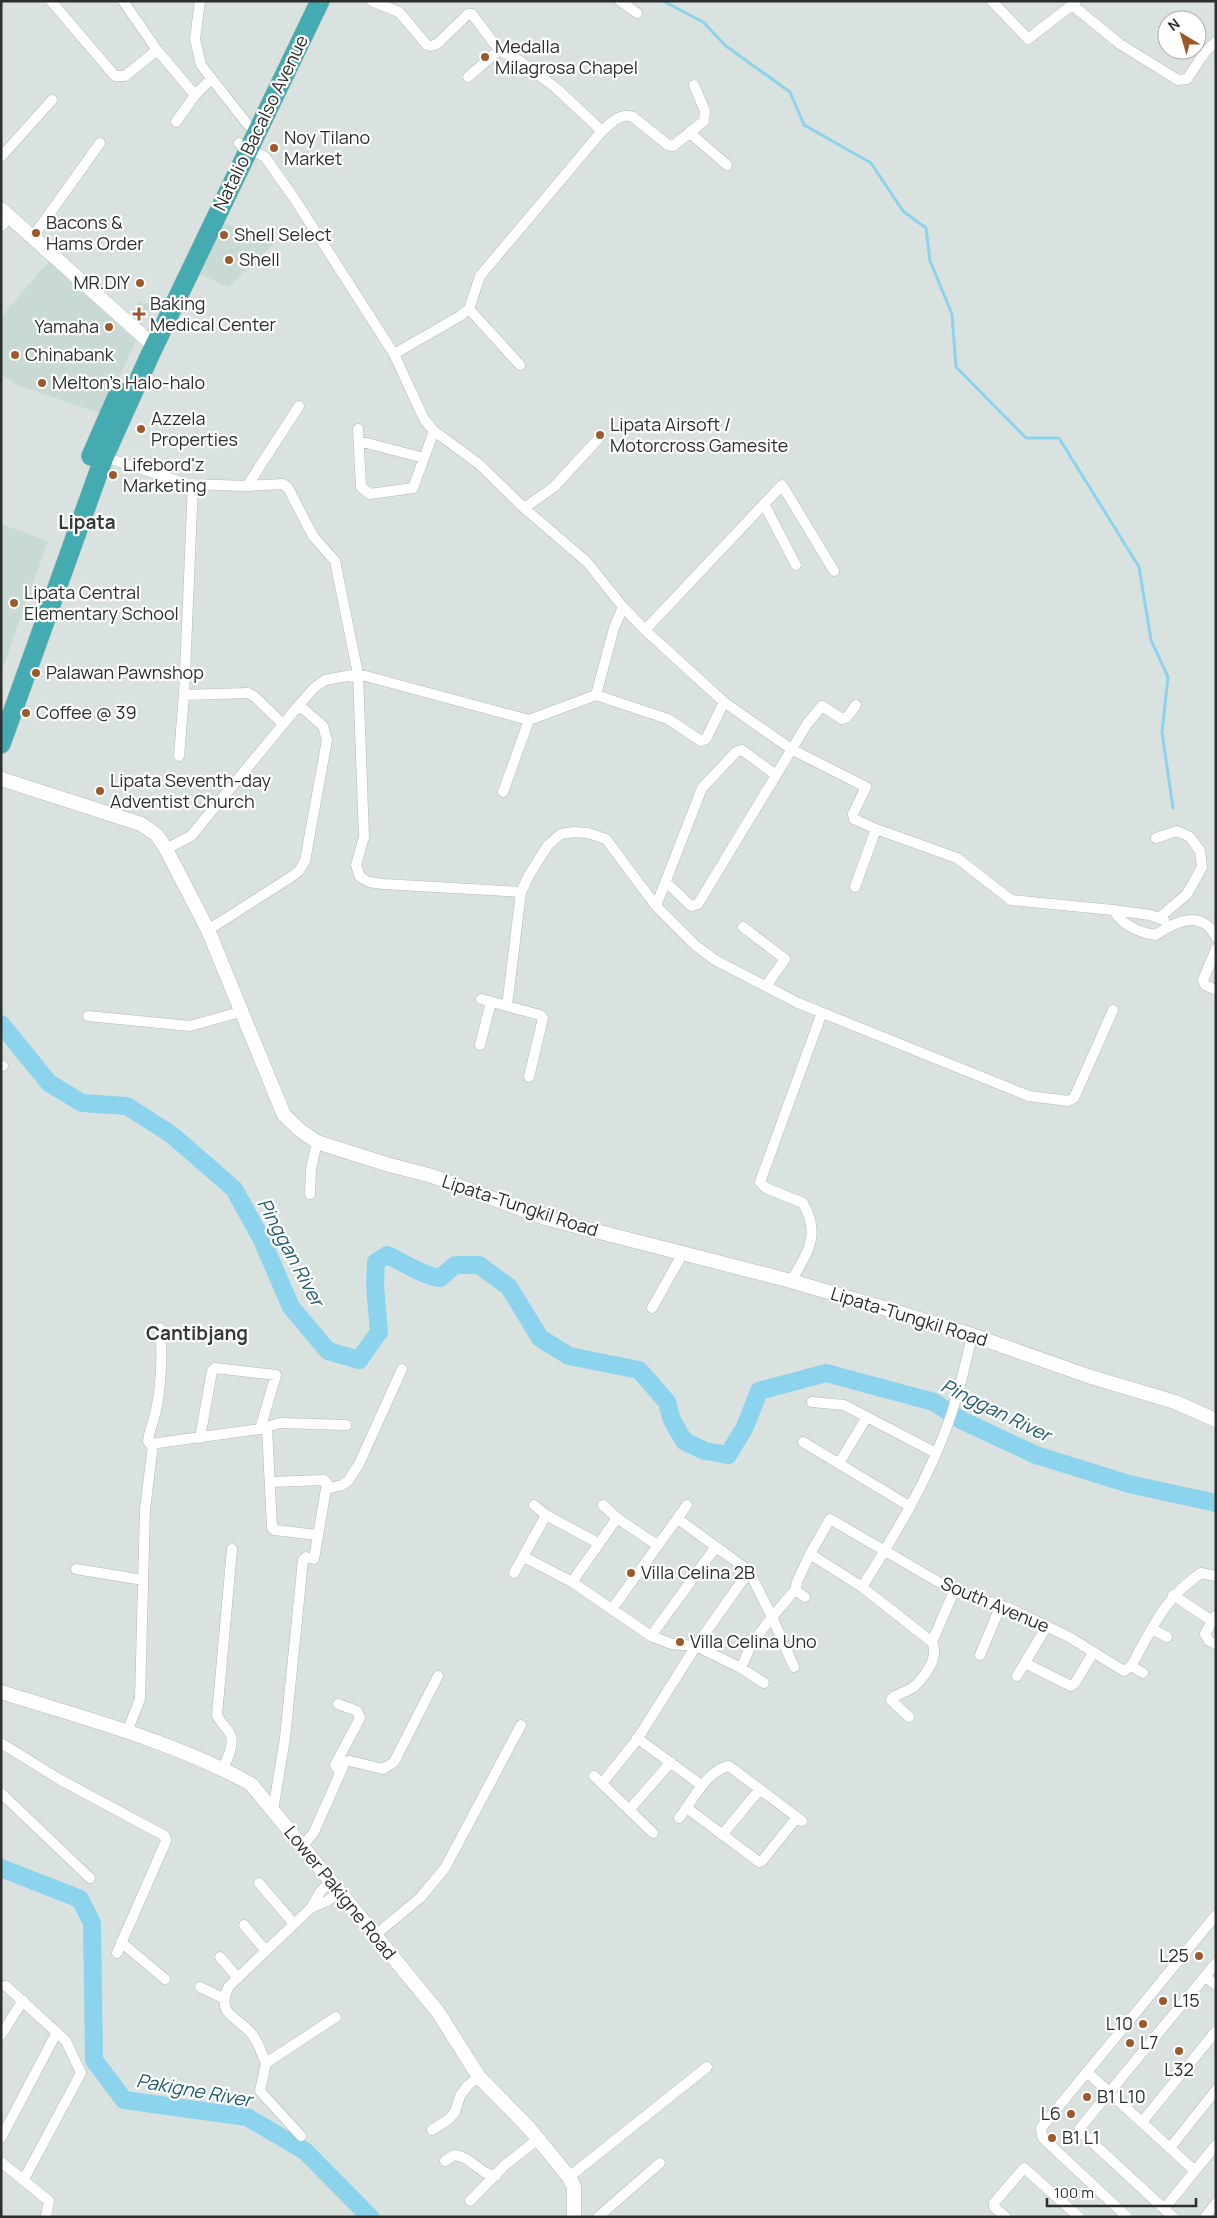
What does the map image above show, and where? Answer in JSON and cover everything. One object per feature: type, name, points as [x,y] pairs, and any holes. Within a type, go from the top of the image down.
[{"type":"highway","name":"Natalio Bacalso Avenue","points":[[244,146],[248,125],[307,1]]},
{"type":"highway","name":"Natalio Bacalso Avenue","points":[[1,710],[93,450],[149,342],[244,146],[320,1]]},
{"type":"highway","name":"Natalio Bacalso Avenue","points":[[1,744],[104,457],[149,342]]},
{"type":"street","points":[[52,1],[115,76],[125,76],[157,50]]},
{"type":"street","points":[[123,1],[157,50],[195,95]]},
{"type":"street","points":[[200,1],[195,39],[201,65],[248,125]]},
{"type":"street","points":[[372,1],[399,12],[431,46],[437,44],[468,14],[472,14],[499,50],[520,61],[556,88],[602,131]]},
{"type":"street","points":[[620,1],[637,13]]},
{"type":"street","points":[[992,1],[1028,39],[1074,3],[1120,44],[1178,80],[1187,79],[1205,52],[1216,42]]},
{"type":"street","points":[[468,77],[499,50]]},
{"type":"street","points":[[176,122],[195,95],[211,79]]},
{"type":"street","points":[[394,354],[469,309],[480,276],[602,131],[615,120],[628,115],[668,145],[675,145],[690,133],[704,120],[705,111],[694,85]]},
{"type":"street","points":[[1,157],[52,100]]},
{"type":"street","points":[[690,133],[727,164]]},
{"type":"street","points":[[32,238],[100,143]]},
{"type":"street","points":[[244,146],[265,157],[294,198],[394,354],[424,419],[434,431],[479,464],[524,508],[587,562],[645,630],[724,702],[791,749],[866,787],[853,816],[876,829],[957,858],[1011,900],[1150,915],[1171,924]]},
{"type":"street","points":[[4,218],[32,238],[149,342]]},
{"type":"street","points":[[469,309],[520,364]]},
{"type":"street","points":[[247,486],[299,406]]},
{"type":"street","points":[[358,429],[361,487],[370,494],[411,490],[416,484],[434,431]]},
{"type":"street","points":[[524,508],[554,487],[599,438]]},
{"type":"street","points":[[359,441],[424,458]]},
{"type":"street","points":[[104,457],[193,484],[247,486],[283,484],[287,486],[312,536],[335,561],[358,674],[364,837],[356,865],[360,876],[369,882],[383,884],[521,892]]},
{"type":"street","points":[[179,756],[184,695],[193,484]]},
{"type":"street","points":[[645,630],[782,485],[834,571]]},
{"type":"street","points":[[764,504],[796,565]]},
{"type":"street","points":[[596,695],[614,628],[623,606]]},
{"type":"street","points":[[166,849],[191,836],[299,705],[314,688],[325,680],[358,674],[529,720],[596,695],[668,718],[701,741],[706,739],[724,702]]},
{"type":"street","points":[[184,695],[248,693],[255,697],[283,724]]},
{"type":"street","points":[[208,930],[291,877],[299,871],[305,861],[327,740],[323,726],[299,705]]},
{"type":"street","points":[[666,882],[691,906],[698,904],[807,724],[822,706],[842,719],[847,717],[856,705]]},
{"type":"street","points":[[503,792],[529,720]]},
{"type":"street","points":[[656,906],[702,788],[736,752],[744,750],[776,775]]},
{"type":"street","name":"Lipata-Tungkil Road","points":[[1,779],[141,824],[157,835],[208,930],[240,1012],[284,1115],[301,1131],[317,1142],[386,1164],[432,1176],[545,1218],[791,1281],[972,1335],[1088,1376],[1176,1402],[1216,1420]]},
{"type":"street","points":[[855,887],[876,829]]},
{"type":"street","points":[[1156,838],[1177,831],[1190,837],[1200,851],[1202,866],[1187,894],[1159,918]]},
{"type":"street","points":[[508,1006],[521,892],[529,875],[548,845],[561,834],[574,832],[588,833],[606,839],[656,906],[695,945],[715,960],[814,1009],[1028,1096],[1068,1101],[1076,1095],[1113,1010]]},
{"type":"street","points":[[1113,910],[1121,922],[1141,933],[1156,935],[1171,924],[1197,920],[1208,926],[1216,937]]},
{"type":"street","points":[[743,927],[786,960],[766,986]]},
{"type":"street","points":[[1216,949],[1203,980],[1205,985],[1216,990]]},
{"type":"street","points":[[480,1045],[486,1001],[540,1015],[543,1018],[529,1077]]},
{"type":"street","points":[[88,1016],[190,1026],[240,1012]]},
{"type":"street","points":[[791,1281],[810,1248],[812,1222],[803,1203],[766,1188],[760,1182],[820,1018]]},
{"type":"street","points":[[310,1194],[311,1169],[317,1142]]},
{"type":"street","points":[[652,1308],[682,1253]]},
{"type":"street","points":[[160,1328],[163,1347],[160,1378],[154,1418],[149,1431],[148,1441],[153,1445],[264,1428],[280,1423],[346,1425]]},
{"type":"street","points":[[862,1587],[885,1550],[936,1453],[954,1406],[972,1335]]},
{"type":"street","points":[[200,1438],[212,1371],[215,1368],[276,1375],[264,1428],[270,1482],[272,1528],[274,1530],[317,1535]]},
{"type":"street","points":[[327,1489],[342,1485],[348,1481],[359,1464],[402,1369]]},
{"type":"street","points":[[812,1402],[844,1405],[936,1453]]},
{"type":"street","points":[[839,1462],[867,1417]]},
{"type":"street","points":[[802,1442],[839,1462],[909,1506]]},
{"type":"street","points":[[127,1732],[140,1699],[145,1509],[153,1445]]},
{"type":"street","points":[[270,1482],[324,1480],[327,1484],[314,1559],[306,1557],[304,1560],[285,1738],[273,1811]]},
{"type":"street","points":[[534,1505],[546,1515],[598,1543]]},
{"type":"street","points":[[603,1505],[617,1518],[657,1545]]},
{"type":"street","points":[[612,1609],[687,1505]]},
{"type":"street","points":[[514,1573],[546,1515]]},
{"type":"street","points":[[572,1582],[617,1518]]},
{"type":"street","points":[[678,1519],[715,1548],[749,1571],[772,1616],[794,1667]]},
{"type":"street","name":"South Avenue","points":[[810,1554],[830,1519],[954,1591],[1001,1605],[1047,1626],[1069,1637],[1120,1670],[1124,1671],[1131,1666]]},
{"type":"street","points":[[651,1636],[715,1548]]},
{"type":"street","points":[[223,1768],[229,1756],[232,1740],[231,1735],[217,1715],[232,1549]]},
{"type":"street","points":[[741,1668],[752,1643],[795,1590],[810,1554],[862,1587],[932,1642],[935,1648],[934,1658],[917,1685],[891,1698],[892,1703],[909,1717]]},
{"type":"street","points":[[524,1557],[572,1582],[651,1636],[672,1644],[696,1646],[741,1668],[764,1683]]},
{"type":"street","points":[[76,1569],[143,1580]]},
{"type":"street","points":[[653,1833],[598,1779],[637,1738],[696,1646],[749,1571]]},
{"type":"street","points":[[1143,1673],[1131,1666],[1173,1595],[1201,1573],[1216,1576]]},
{"type":"street","points":[[795,1590],[804,1598]]},
{"type":"street","points":[[932,1642],[954,1591]]},
{"type":"street","points":[[1173,1595],[1214,1618],[1205,1634],[1209,1640],[1216,1644]]},
{"type":"street","points":[[980,1655],[1001,1605]]},
{"type":"street","points":[[1017,1676],[1047,1626]]},
{"type":"street","points":[[1152,1629],[1167,1637]]},
{"type":"street","points":[[1025,1663],[1071,1686],[1075,1684],[1093,1653]]},
{"type":"street","points":[[302,1847],[314,1832],[339,1771],[347,1761],[383,1769],[394,1762],[438,1676]]},
{"type":"street","name":"Lower Pakigne Road","points":[[1,1692],[127,1732],[223,1768],[251,1784],[438,2012],[479,2077],[538,2139],[569,2177],[574,2188],[574,2217]]},
{"type":"street","points":[[338,1704],[357,1712],[360,1718],[346,1748],[336,1761],[335,1765],[339,1771]]},
{"type":"street","points":[[374,1935],[420,1898],[445,1868],[521,1725]]},
{"type":"street","points":[[637,1738],[701,1785]]},
{"type":"street","points":[[1,1743],[59,1779],[165,1836],[166,1841],[117,1953]]},
{"type":"street","points":[[629,1810],[670,1762]]},
{"type":"street","points":[[680,1818],[701,1785],[729,1766],[800,1819],[762,1862],[757,1861],[687,1808]]},
{"type":"street","points":[[722,1835],[760,1789]]},
{"type":"street","points":[[1,1793],[90,1878]]},
{"type":"street","points":[[259,1883],[294,1924]]},
{"type":"street","points":[[266,2063],[254,2037],[226,2010],[224,1998],[229,1986],[311,1908],[320,1892],[335,1887]]},
{"type":"street","points":[[1127,2217],[1042,2136],[1043,2125],[1088,2073],[1216,1915]]},
{"type":"street","points":[[244,1925],[266,1951]]},
{"type":"street","points":[[121,1942],[165,1979]]},
{"type":"street","points":[[220,1957],[238,1978]]},
{"type":"street","points":[[1173,2217],[1081,2132],[1082,2125],[1216,1963]]},
{"type":"street","points":[[1205,1977],[1216,1985]]},
{"type":"street","points":[[6,1986],[66,2041],[81,2075],[24,2179]]},
{"type":"street","points":[[200,1987],[224,1998]]},
{"type":"street","points":[[1,2035],[23,2000]]},
{"type":"street","points":[[301,2136],[260,2091],[260,2082],[266,2063],[336,2017]]},
{"type":"street","points":[[1142,2122],[1216,2031]]},
{"type":"street","points":[[1,2138],[57,2032]]},
{"type":"street","points":[[569,2177],[707,2067]]},
{"type":"street","points":[[1088,2073],[1196,2171]]},
{"type":"street","points":[[432,2130],[455,2112],[460,2096],[468,2085],[479,2077]]},
{"type":"street","points":[[1170,2148],[1216,2090]]},
{"type":"street","points":[[470,2201],[505,2165],[538,2139]]},
{"type":"street","points":[[1164,2209],[1216,2145]]},
{"type":"street","points":[[445,2160],[454,2155],[464,2156],[485,2174],[496,2176]]},
{"type":"street","points":[[1,2162],[49,2201],[46,2217]]},
{"type":"street","points":[[598,2217],[660,2163]]},
{"type":"street","points":[[1006,2217],[994,2206],[994,2203],[1024,2168],[1079,2217]]},
{"type":"street","points":[[1205,2217],[1216,2203]]},
{"type":"shaded area","points":[[222,222],[274,244],[228,287],[197,273]]},
{"type":"shaded area","points":[[49,261],[136,341],[102,414],[17,385],[1,374],[1,317]]},
{"type":"shaded area","name":"Baking Medical Center","points":[[139,301],[151,306],[138,330],[128,321]]},
{"type":"shaded area","name":"Lipata Central Elementary School","points":[[1,524],[48,541],[4,665],[1,664]]},
{"type":"waterway","points":[[663,1],[703,22],[726,46],[790,92],[804,125],[871,163],[903,211],[926,228],[930,261],[952,314],[956,367],[1026,438],[1059,438],[1139,567],[1151,640],[1168,677],[1162,732],[1173,808]]},
{"type":"waterway","name":"Pinggan River","points":[[1,1024],[49,1083],[82,1103],[127,1106],[172,1135],[234,1189],[262,1240],[291,1307],[328,1351],[359,1360],[379,1332],[375,1285],[376,1262],[387,1255],[420,1272],[440,1278],[455,1265],[479,1265],[509,1287],[540,1338],[569,1356],[639,1370],[667,1402],[672,1420],[684,1441],[705,1451],[728,1455],[745,1427],[759,1391],[826,1373],[934,1402],[961,1420],[1036,1455],[1129,1484],[1216,1503]]},
{"type":"waterway","name":"Pakigne River","points":[[1,1868],[80,1899],[92,1923],[94,2060],[124,2100],[247,2117],[305,2151],[370,2217]]},
{"type":"place","name":"Medalla Milagrosa Chapel","points":[[485,57]]},
{"type":"place","name":"Noy Tilano Market","points":[[274,148]]},
{"type":"place","name":"Bacons & Hams Order","points":[[36,233]]},
{"type":"place","name":"Shell Select","points":[[224,235]]},
{"type":"place","name":"Shell","points":[[229,260]]},
{"type":"place","name":"MR.DIY","points":[[140,283]]},
{"type":"place","name":"Baking Medical Center","points":[[139,314]]},
{"type":"place","name":"Yamaha","points":[[109,327]]},
{"type":"place","name":"Chinabank","points":[[15,355]]},
{"type":"place","name":"Melton's Halo-halo","points":[[42,383]]},
{"type":"place","name":"Azzela Properties","points":[[141,429]]},
{"type":"place","name":"Lipata Airsoft / Motorcross Gamesite","points":[[600,435]]},
{"type":"place","name":"Lifebord'z Marketing","points":[[113,475]]},
{"type":"place","name":"Lipata Central Elementary School","points":[[14,603]]},
{"type":"place","name":"Palawan Pawnshop","points":[[36,673]]},
{"type":"place","name":"Coffee @ 39","points":[[26,713]]},
{"type":"place","name":"Lipata Seventh-day Adventist Church","points":[[100,791]]},
{"type":"place","name":"Villa Celina 2B","points":[[631,1573]]},
{"type":"place","name":"Villa Celina Uno","points":[[680,1642]]},
{"type":"place","name":"L25","points":[[1199,1956]]},
{"type":"place","name":"L15","points":[[1163,2001]]},
{"type":"place","name":"L10","points":[[1143,2024]]},
{"type":"place","name":"L7","points":[[1130,2043]]},
{"type":"place","name":"L32","points":[[1179,2051]]},
{"type":"place","name":"B1 L10","points":[[1087,2097]]},
{"type":"place","name":"L6","points":[[1071,2114]]},
{"type":"place","name":"B1 L1","points":[[1052,2138]]},
{"type":"district","name":"Lipata","points":[[87,522]]},
{"type":"district","name":"Cantibjang","points":[[197,1333]]}]
